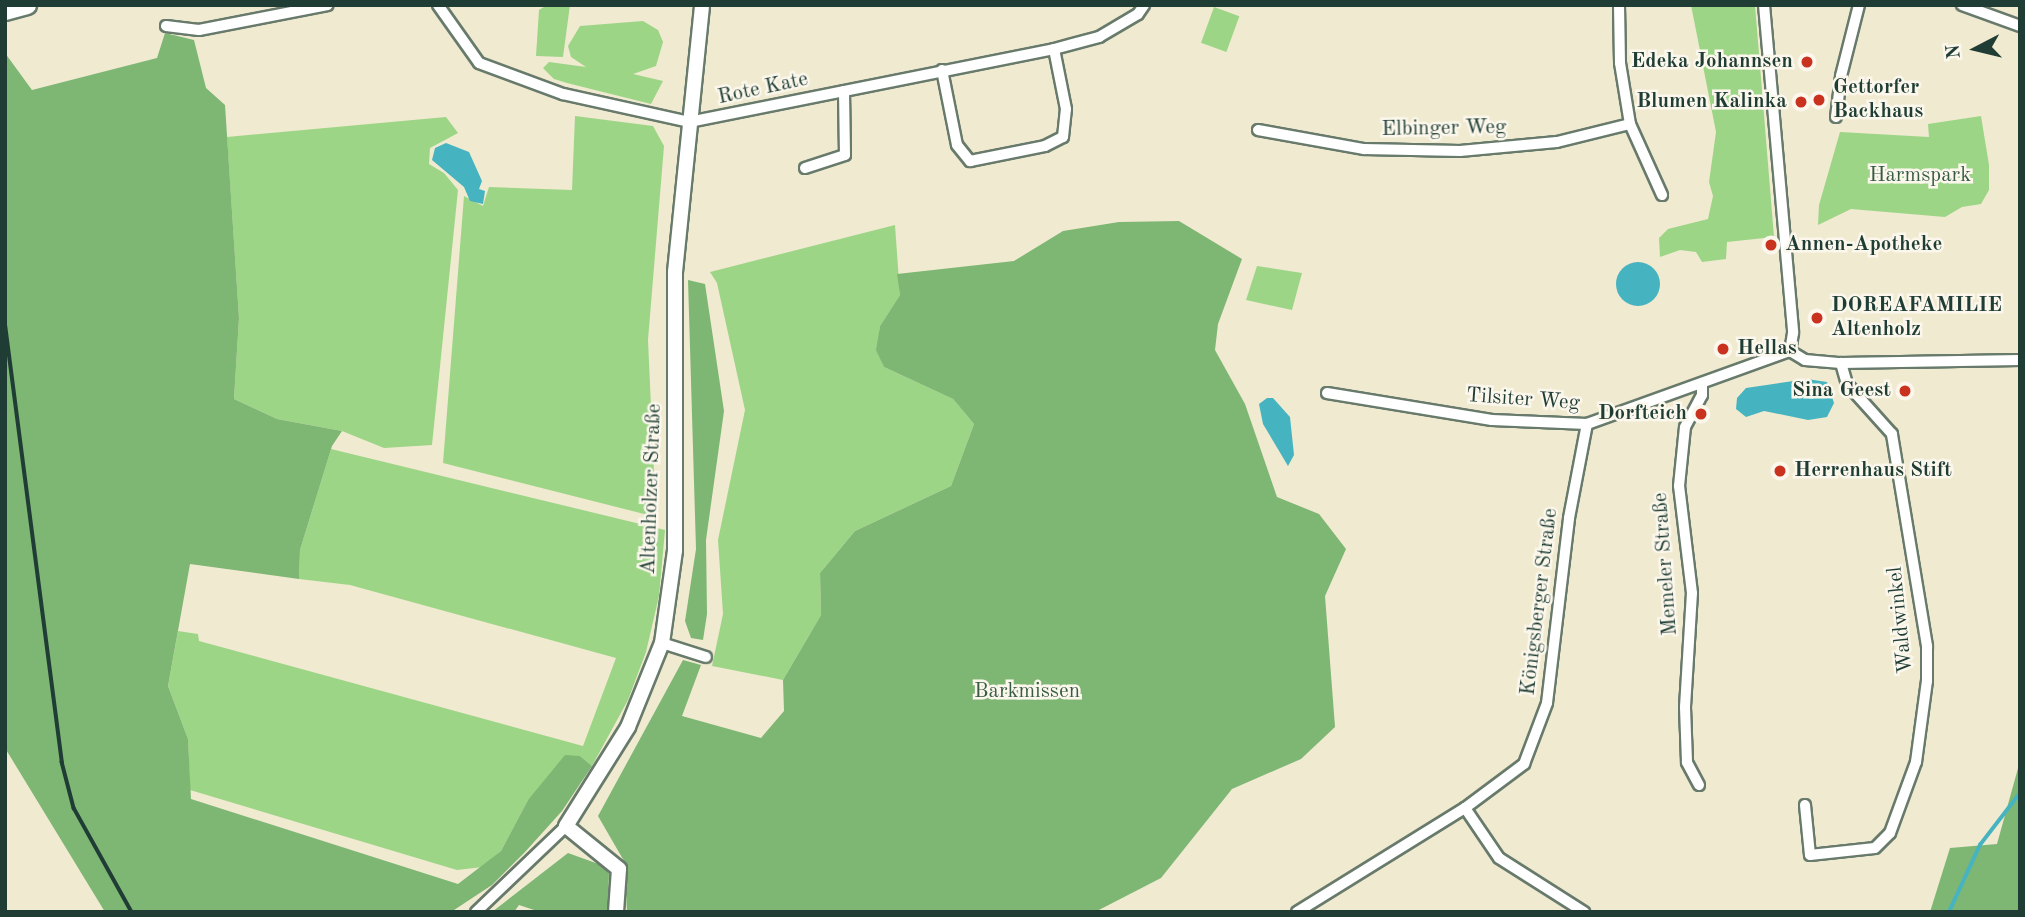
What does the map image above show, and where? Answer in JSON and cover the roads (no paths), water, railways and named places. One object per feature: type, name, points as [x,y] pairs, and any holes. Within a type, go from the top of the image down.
[{"type":"highway","points":[[5,10],[17,5]]},
{"type":"highway","points":[[5,10],[26,5]]},
{"type":"street","points":[[166,26],[199,30],[328,5]]},
{"type":"street","points":[[438,5],[479,63],[563,94],[689,122]]},
{"type":"street","name":"Altenholzer Straße","points":[[476,912],[566,827],[628,727],[662,643],[675,550],[675,272],[702,5]]},
{"type":"street","name":"Rote Kate","points":[[689,122],[1054,49],[1099,37],[1138,14],[1144,5]]},
{"type":"street","points":[[1619,5],[1620,63],[1630,124],[1662,195]]},
{"type":"street","points":[[1764,5],[1793,333],[1790,351],[1805,360],[1841,363],[2020,360]]},
{"type":"street","points":[[1836,117],[1841,76],[1859,5]]},
{"type":"street","points":[[1962,5],[2020,26]]},
{"type":"street","points":[[942,70],[957,145],[970,161],[1045,146],[1063,137],[1066,109],[1054,49]]},
{"type":"street","points":[[805,168],[845,155],[844,91]]},
{"type":"street","name":"Elbinger Weg","points":[[1258,130],[1364,149],[1460,151],[1557,142],[1630,124]]},
{"type":"street","name":"Tilsiter Weg","points":[[1326,393],[1492,420],[1587,424],[1790,351]]},
{"type":"street","name":"Waldwinkel","points":[[1805,805],[1810,855],[1875,848],[1890,833],[1916,762],[1927,681],[1927,646],[1892,434],[1847,384],[1841,363]]},
{"type":"street","name":"Memeler Straße","points":[[1699,785],[1687,762],[1685,707],[1692,593],[1679,486],[1685,427],[1702,396],[1702,384]]},
{"type":"street","name":"Königsberger Straße","points":[[1297,912],[1465,808],[1524,764],[1547,703],[1569,518],[1587,424]]},
{"type":"street","points":[[662,643],[706,657]]},
{"type":"street","points":[[1465,808],[1499,858],[1584,912]]},
{"type":"street","points":[[566,827],[619,869],[616,912]]},
{"type":"water","points":[[446,143],[469,152],[482,181],[479,189],[485,191],[483,204],[470,201],[464,187],[432,160],[435,148]]},
{"type":"water","points":[[1638,262],[1647,263],[1654,268],[1659,275],[1659,293],[1654,300],[1647,305],[1638,306],[1629,305],[1622,300],[1617,293],[1616,284],[1617,275],[1622,268],[1629,263]]},
{"type":"water","points":[[1807,379],[1827,382],[1834,403],[1827,417],[1808,420],[1764,411],[1746,417],[1736,409],[1737,398],[1746,388]]},
{"type":"water","points":[[1267,398],[1273,398],[1290,417],[1294,455],[1288,466],[1263,424],[1259,404]]},
{"type":"waterway","points":[[1949,912],[1980,845],[2020,793]]},
{"type":"railway","points":[[5,321],[62,762],[74,808],[132,912]]},
{"type":"place","name":"Edeka Johannsen","points":[[1807,62]]},
{"type":"place","name":"Gettorfer Backhaus","points":[[1819,100]]},
{"type":"place","name":"Blumen Kalinka","points":[[1801,102]]},
{"type":"place","name":"Annen-Apotheke","points":[[1771,245]]},
{"type":"place","name":"DOREAFAMILIE Altenholz","points":[[1817,318]]},
{"type":"place","name":"Hellas","points":[[1723,349]]},
{"type":"place","name":"Sina Geest","points":[[1905,391]]},
{"type":"place","name":"Dorfteich","points":[[1701,414]]},
{"type":"place","name":"Herrenhaus Stift","points":[[1780,471]]},
{"type":"park label","name":"Harmspark","points":[[1920,176]]},
{"type":"park label","name":"Barkmissen","points":[[1027,692]]}]
